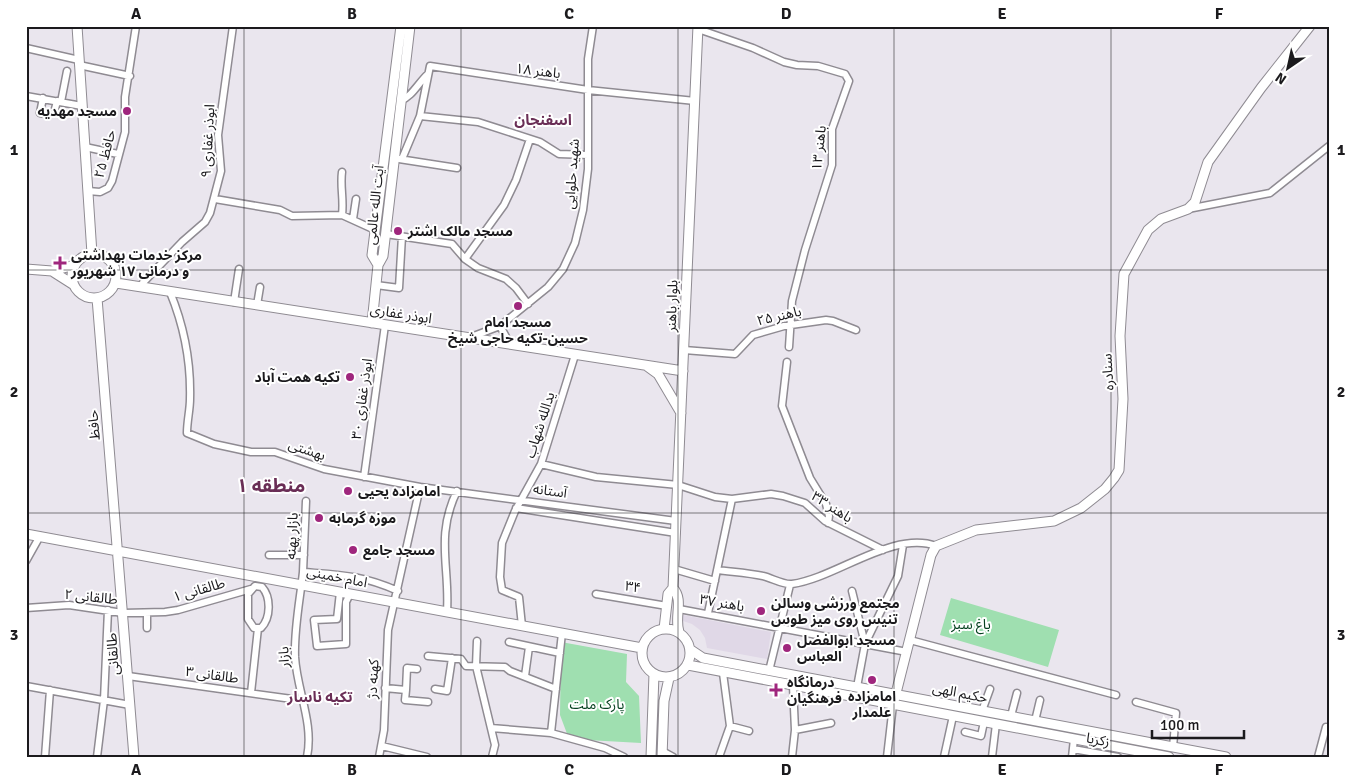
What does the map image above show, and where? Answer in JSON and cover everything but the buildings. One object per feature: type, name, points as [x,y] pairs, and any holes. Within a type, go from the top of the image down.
[{"type":"main road","points":[[77,26],[92,254]]},
{"type":"main road","name":"آیت الله عالمی","points":[[400,26],[397,83],[400,101],[398,159],[383,256],[378,265],[372,255],[375,230],[397,83],[410,26]]},
{"type":"main road","points":[[1188,209],[1200,192],[1208,162],[1261,88],[1310,26]]},
{"type":"main road","name":"بلوار باهنر","points":[[673,588],[698,28]]},
{"type":"main road","name":"سنادره","points":[[936,546],[976,530],[1054,521],[1081,508],[1105,489],[1114,478],[1119,470],[1122,408],[1120,336],[1124,274],[1148,230],[1161,219],[1188,209]]},
{"type":"main road","points":[[52,271],[74,285],[83,295],[96,298],[109,293],[116,284],[116,274],[111,262],[106,257],[92,254],[80,260],[75,265],[73,271],[74,285]]},
{"type":"main road","points":[[26,268],[52,271],[75,265]]},
{"type":"main road","points":[[372,323],[378,265]]},
{"type":"main road","name":"ابوذر غفاری","points":[[116,284],[683,371]]},
{"type":"main road","name":"حافظ","points":[[96,298],[116,550]]},
{"type":"main road","points":[[647,366],[658,374],[681,413]]},
{"type":"main road","name":"امام خمینی","points":[[26,534],[642,648]]},
{"type":"main road","points":[[893,705],[931,555],[936,546]]},
{"type":"main road","name":"طالقانی","points":[[116,550],[135,757]]},
{"type":"main road","points":[[664,628],[668,594],[673,588],[678,593],[679,609],[676,624],[679,632],[689,643],[691,650],[688,665],[677,676],[669,678],[654,674],[644,663],[642,648],[650,635],[664,628],[679,632]]},
{"type":"main road","name":"حکیم الهی","points":[[691,650],[703,658],[1226,757]]},
{"type":"main road","points":[[701,669],[703,658]]},
{"type":"main road","name":"حکیم الهی","points":[[688,665],[1074,739],[1118,754],[1168,757]]},
{"type":"main road","points":[[651,757],[654,674]]},
{"type":"main road","points":[[662,754],[664,701],[669,678]]},
{"type":"main road","points":[[652,734],[656,730],[663,734]]},
{"type":"main road","points":[[1118,754],[1120,737]]},
{"type":"street","name":"حافظ ۲۵","points":[[88,191],[100,192],[108,188],[112,181],[125,132],[125,96],[130,76],[136,26]]},
{"type":"street","name":"ابوذر غفاری ۹","points":[[139,287],[182,242],[205,222],[215,199],[221,172],[218,135],[233,26]]},
{"type":"street","name":"شهید حلوایی","points":[[468,338],[500,326],[558,278],[575,243],[583,210],[588,156],[588,59],[592,26]]},
{"type":"street","name":"باهنر ۱۳","points":[[698,28],[753,48],[784,62],[798,66],[818,66],[846,74],[849,80],[832,129],[832,165],[805,250],[792,301],[789,347]]},
{"type":"street","points":[[26,48],[66,57],[79,63],[130,76]]},
{"type":"street","name":"باهنر ۱۸","points":[[428,74],[430,66],[490,77],[588,90],[695,101]]},
{"type":"street","points":[[54,113],[67,71]]},
{"type":"street","points":[[400,101],[407,99],[418,82],[428,74]]},
{"type":"street","points":[[428,74],[420,116],[398,159],[457,168]]},
{"type":"street","points":[[27,98],[42,98],[82,106]]},
{"type":"street","points":[[42,98],[40,113],[46,114]]},
{"type":"street","points":[[420,116],[478,122],[550,146],[559,154],[588,156]]},
{"type":"street","points":[[465,259],[504,206],[516,180],[530,139]]},
{"type":"street","points":[[1188,209],[1270,193],[1329,146]]},
{"type":"street","points":[[85,147],[118,154]]},
{"type":"street","points":[[342,172],[340,188],[344,193],[342,215]]},
{"type":"street","points":[[215,199],[280,210],[292,216],[342,215],[375,230]]},
{"type":"street","points":[[353,219],[356,199]]},
{"type":"street","points":[[386,234],[452,244],[465,259],[478,268],[506,279],[516,288],[528,304]]},
{"type":"street","points":[[376,285],[398,288],[402,236]]},
{"type":"street","points":[[234,302],[238,268]]},
{"type":"street","points":[[257,305],[260,287]]},
{"type":"street","name":"بهشتی","points":[[170,292],[182,325],[186,346],[190,401],[187,434],[214,444],[251,452],[275,452],[324,470],[420,486]]},
{"type":"street","name":"باهنر ۲۵","points":[[684,350],[735,354],[753,335],[792,324],[833,321],[856,330]]},
{"type":"street","name":"ابوذر غفاری ۳۰","points":[[364,477],[385,325]]},
{"type":"street","points":[[500,326],[510,344]]},
{"type":"street","name":"یدالله شهاب","points":[[522,626],[519,597],[502,590],[500,577],[502,543],[516,508],[541,464],[575,354]]},
{"type":"street","points":[[787,362],[782,406],[810,478],[826,504],[830,516],[828,523]]},
{"type":"street","name":"باهنر ۳۳","points":[[541,464],[596,477],[678,485],[715,497],[732,499],[771,494],[783,496],[804,503],[828,523],[882,550]]},
{"type":"street","name":"آستانه","points":[[420,486],[676,521]]},
{"type":"street","name":"کهنه دژ","points":[[379,757],[382,746],[388,630],[396,602],[420,486]]},
{"type":"street","points":[[447,612],[449,591],[445,564],[445,524],[449,507],[457,491]]},
{"type":"street","points":[[708,613],[732,499]]},
{"type":"street","name":"بازار پهنه","points":[[302,585],[306,501]]},
{"type":"street","name":"آستانه","points":[[516,508],[676,533]]},
{"type":"street","points":[[26,561],[40,536]]},
{"type":"street","points":[[717,570],[764,576],[790,585],[843,568],[882,550],[920,542],[936,546]]},
{"type":"street","points":[[857,687],[865,644],[898,576],[903,545]]},
{"type":"street","points":[[269,555],[304,555]]},
{"type":"street","points":[[674,569],[715,580]]},
{"type":"street","points":[[303,572],[352,575],[371,580],[398,591]]},
{"type":"street","name":"بازار","points":[[302,585],[295,656],[307,722],[309,744],[307,757]]},
{"type":"street","points":[[769,671],[778,627],[790,585]]},
{"type":"street","points":[[255,586],[262,587],[268,593],[266,624],[258,628],[250,625],[248,619],[248,594],[255,586]]},
{"type":"street","name":"طالقانی ۱","points":[[123,612],[147,613],[178,610],[251,589]]},
{"type":"street","points":[[852,591],[865,644]]},
{"type":"street","points":[[340,592],[337,619],[314,620],[317,646],[346,644],[346,602],[350,594]]},
{"type":"street","name":"۳۴","points":[[596,594],[667,606]]},
{"type":"street","name":"طالقانی ۲","points":[[26,608],[69,605],[123,612]]},
{"type":"street","name":"باهنر ۳۷","points":[[679,609],[907,652]]},
{"type":"street","points":[[97,757],[104,700],[108,610]]},
{"type":"street","points":[[147,613],[147,628]]},
{"type":"street","points":[[250,693],[258,628]]},
{"type":"street","points":[[551,733],[562,633]]},
{"type":"street","points":[[910,640],[1116,695]]},
{"type":"street","points":[[477,641],[476,666],[495,745],[492,757]]},
{"type":"street","points":[[509,642],[560,653]]},
{"type":"street","points":[[525,676],[530,647]]},
{"type":"street","points":[[428,656],[461,659],[466,666],[505,667],[510,671],[556,689]]},
{"type":"street","points":[[435,689],[447,691],[452,658]]},
{"type":"street","points":[[417,669],[407,668],[405,700],[428,702]]},
{"type":"street","points":[[719,757],[730,726],[723,673]]},
{"type":"street","name":"طالقانی ۳","points":[[128,676],[292,699]]},
{"type":"street","points":[[26,686],[130,705]]},
{"type":"street","points":[[792,757],[795,730],[793,686]]},
{"type":"street","points":[[385,688],[406,690]]},
{"type":"street","points":[[982,711],[990,689]]},
{"type":"street","points":[[45,757],[50,690]]},
{"type":"street","points":[[1012,716],[1017,693]]},
{"type":"street","points":[[1035,721],[1040,700]]},
{"type":"street","points":[[1136,702],[1176,713],[1172,747]]},
{"type":"street","points":[[887,757],[893,705]]},
{"type":"street","points":[[944,757],[953,716]]},
{"type":"street","points":[[966,732],[981,736],[984,722]]},
{"type":"street","points":[[795,730],[831,723]]},
{"type":"street","points":[[992,757],[996,724]]},
{"type":"street","points":[[730,726],[749,731]]},
{"type":"street","points":[[1318,757],[1326,727]]},
{"type":"street","points":[[491,728],[551,733],[605,748],[624,757]]},
{"type":"street","points":[[1072,757],[1074,739]]},
{"type":"street","points":[[382,746],[427,757]]},
{"type":"street","name":"زکریا","points":[[1073,749],[1118,754]]},
{"type":"street","points":[[662,754],[673,757]]},
{"type":"shaded area","points":[[683,615],[771,632],[767,659],[707,648],[705,638],[700,630],[692,624],[683,621]]},
{"type":"green space","name":"باغ سبز","points":[[951,598],[1059,630],[1048,667],[940,635]]},
{"type":"green space","name":"پارک ملت","points":[[561,642],[627,654],[626,682],[639,696],[641,743],[569,739],[560,715]]},
{"type":"place","name":"مسجد مهدیه","points":[[127,111]]},
{"type":"place","name":"مسجد مالک اشتر","points":[[398,231]]},
{"type":"place","name":"مرکز خدمات بهداشتی و درمانی ۱۷ شهریور","points":[[60,263]]},
{"type":"place","name":"مسجد امام حسین-تکیه حاجی شیخ","points":[[518,306]]},
{"type":"place","name":"تکیه همت آباد","points":[[350,377]]},
{"type":"place","name":"امامزاده یحیی","points":[[348,491]]},
{"type":"place","name":"موزه گرمابه","points":[[319,518]]},
{"type":"place","name":"مسجد جامع","points":[[353,550]]},
{"type":"place","name":"مجتمع ورزشی وسالن تنیس روی میز طوس","points":[[761,611]]},
{"type":"place","name":"مسجد ابوالفضل العباس","points":[[787,648]]},
{"type":"place","name":"امامزاده علمدار","points":[[872,680]]},
{"type":"place","name":"درمانگاه فرهنگیان","points":[[776,690]]},
{"type":"district","name":"اسفنجان","points":[[543,120]]},
{"type":"district","name":"منطقه ۱","points":[[271,486]]},
{"type":"district","name":"تکیه ناسار","points":[[320,697]]}]
